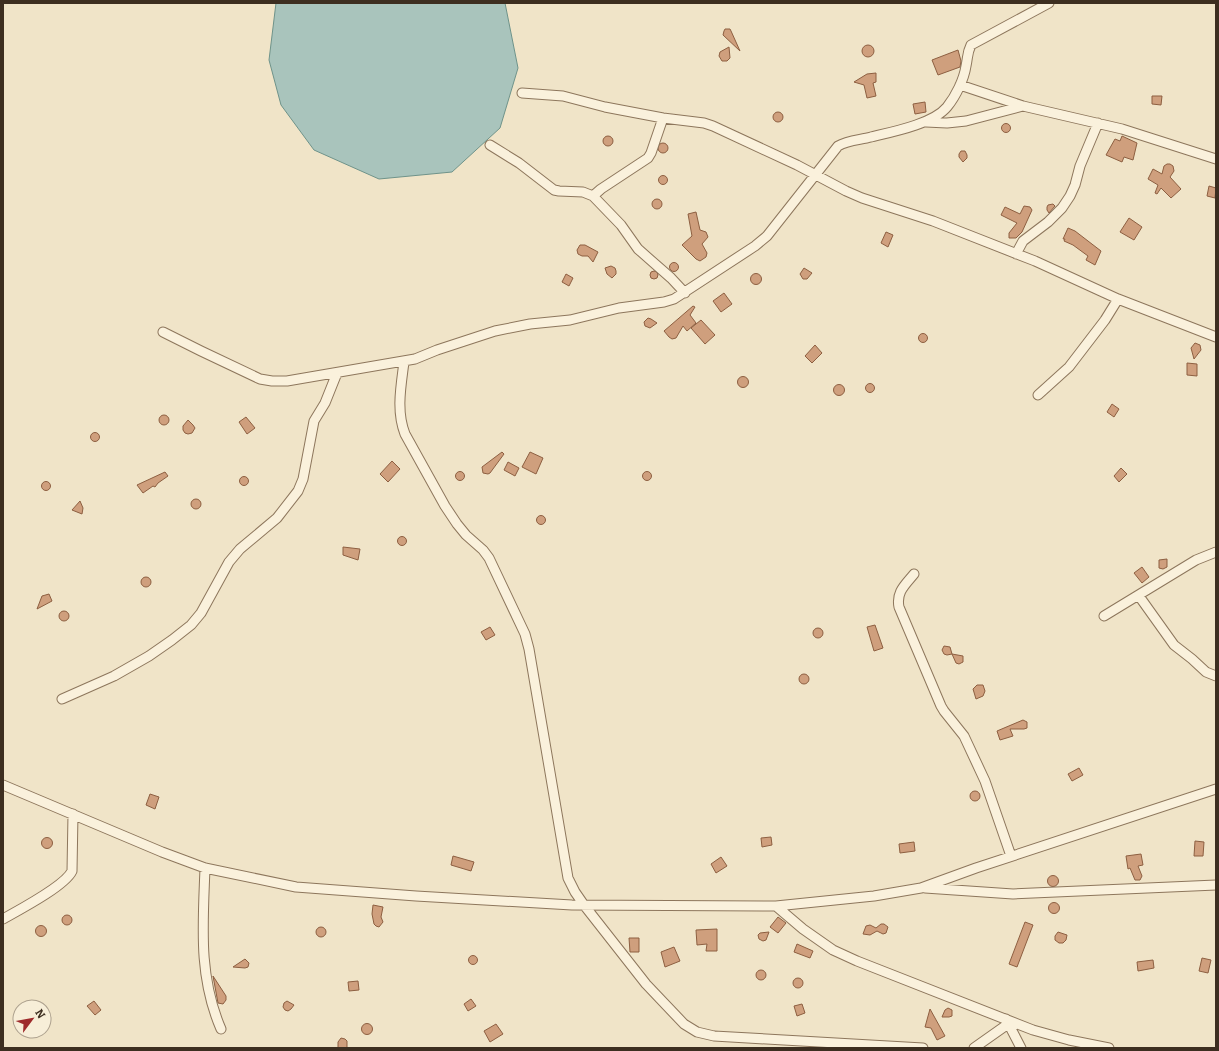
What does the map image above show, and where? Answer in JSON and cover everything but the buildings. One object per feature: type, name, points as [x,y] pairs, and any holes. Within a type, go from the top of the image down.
[{"type":"street","points":[[163,332],[260,379],[287,381],[404,362],[495,331],[530,324],[570,320],[619,308],[664,302],[674,299],[755,246],[767,236],[838,146],[843,143],[926,122],[936,116],[947,107],[960,85],[966,66],[967,53],[971,45],[1049,3]]},
{"type":"street","points":[[960,85],[1023,106],[1129,131],[1216,158]]},
{"type":"street","points":[[522,93],[563,96],[605,107],[662,118],[704,123],[713,126],[862,198],[928,219],[1016,254],[1118,299],[1216,337]]},
{"type":"street","points":[[926,122],[947,123],[966,121],[1023,106]]},
{"type":"street","points":[[593,196],[601,189],[648,158],[662,118]]},
{"type":"street","points":[[1016,254],[1023,241],[1048,222],[1062,208],[1070,196],[1075,185],[1080,166],[1098,123]]},
{"type":"street","points":[[490,145],[519,163],[554,190],[559,192],[583,192],[593,196],[621,225],[638,249],[671,278],[684,293]]},
{"type":"street","points":[[1038,395],[1069,367],[1105,320],[1118,299]]},
{"type":"street","points":[[404,362],[400,413],[401,424],[405,434],[445,506],[457,524],[489,558],[525,634],[529,649],[568,878],[584,905],[646,984],[684,1024],[697,1032],[714,1036],[923,1048]]},
{"type":"street","points":[[62,699],[114,676],[149,656],[191,625],[201,613],[229,562],[240,549],[277,518],[298,491],[303,479],[314,421],[326,403],[337,373]]},
{"type":"street","points":[[1104,616],[1196,560],[1216,552]]},
{"type":"street","points":[[914,574],[900,591],[898,599],[899,607],[941,706],[964,736],[985,781],[1011,856]]},
{"type":"street","points":[[1139,596],[1174,645],[1206,672],[1216,676]]},
{"type":"street","points":[[3,785],[162,852],[205,868],[296,886],[416,896],[584,905],[776,906],[874,896],[921,888],[1011,856],[1216,789]]},
{"type":"street","points":[[3,919],[60,884],[70,876],[72,871],[73,814]]},
{"type":"street","points":[[205,868],[203,927],[204,964],[213,1010],[221,1029]]},
{"type":"street","points":[[921,888],[1013,894],[1216,885]]},
{"type":"street","points":[[776,906],[803,929],[833,950],[857,961],[1007,1022],[1069,1040],[1109,1048]]},
{"type":"street","points":[[974,1048],[1007,1022]]},
{"type":"street","points":[[1007,1022],[1021,1048]]},
{"type":"water","points":[[276,3],[505,3],[518,68],[500,128],[452,172],[379,179],[314,150],[281,105],[269,60]]}]
